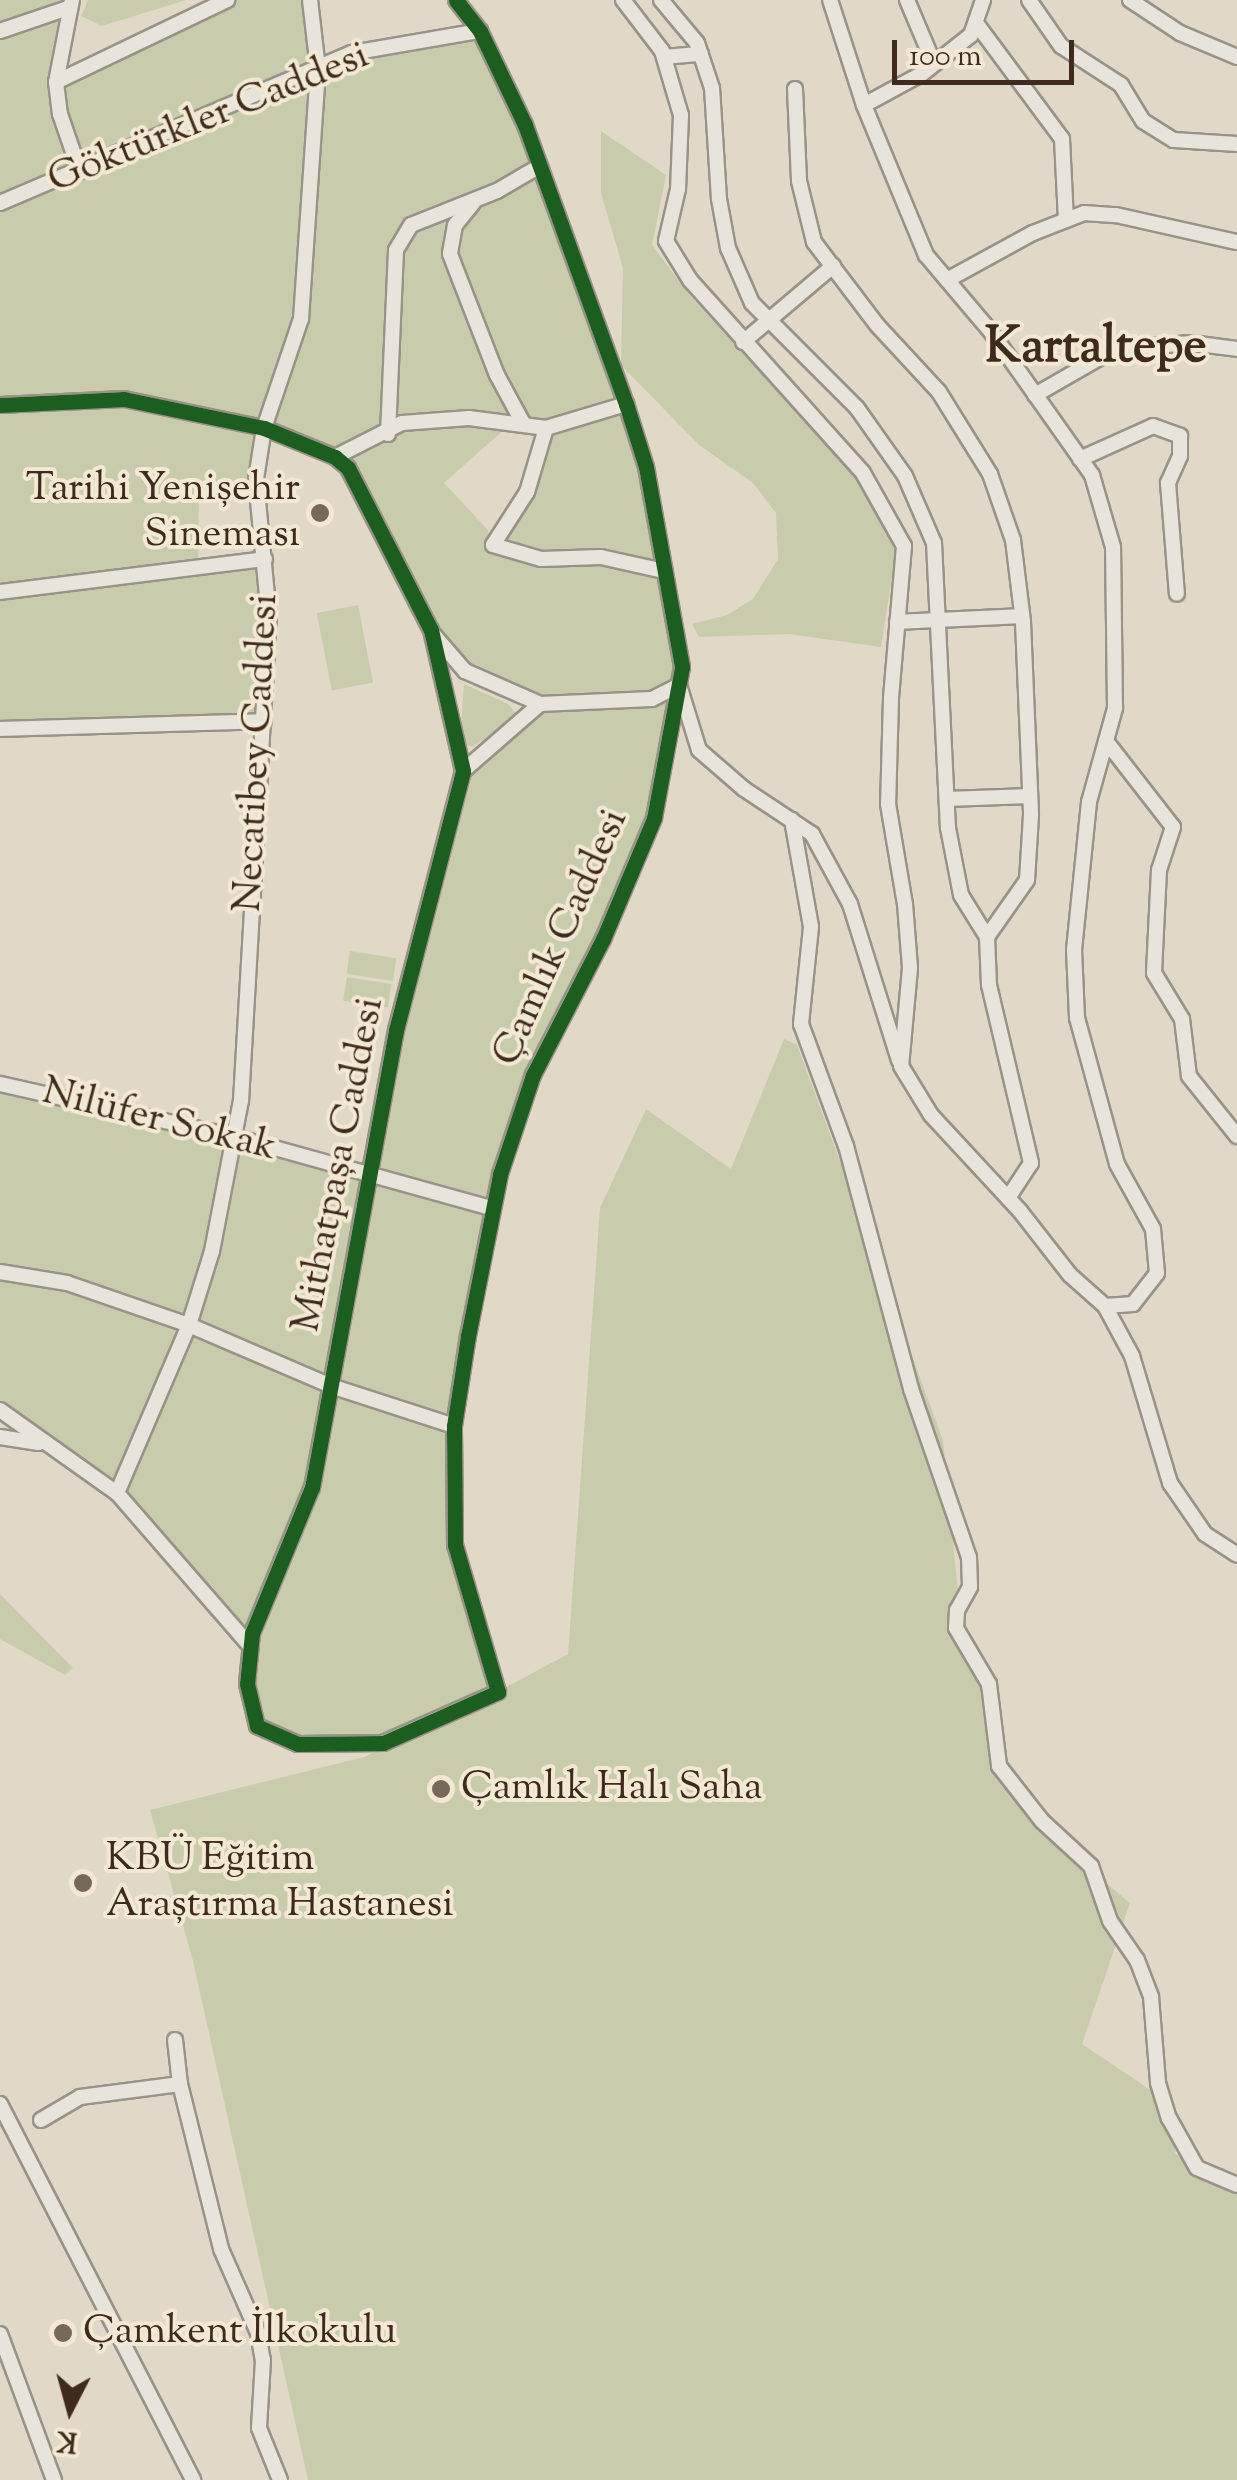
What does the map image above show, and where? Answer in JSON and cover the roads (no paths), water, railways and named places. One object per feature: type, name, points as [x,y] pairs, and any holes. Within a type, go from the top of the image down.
[{"type":"street","points":[[56,82],[227,0]]},
{"type":"street","name":"Necatibey Caddesi","points":[[118,1492],[148,1431],[189,1324],[212,1250],[235,1137],[269,618],[256,479],[264,428],[301,318],[318,69],[310,0]]},
{"type":"street","name":"Çamlık Caddesi","points":[[456,0],[480,31],[526,125],[626,404],[646,467],[682,667],[654,818],[602,938],[533,1075],[492,1208],[454,1426],[455,1545],[498,1692]]},
{"type":"street","points":[[622,0],[664,58],[680,115],[678,189],[666,240],[690,280],[743,342],[820,421],[862,473],[904,546],[888,804],[905,904],[910,968],[901,1066]]},
{"type":"street","points":[[661,0],[697,42],[712,88],[719,199],[728,248],[752,303],[857,408],[904,476],[934,542],[947,799],[960,895],[987,936],[989,985],[1031,1162],[1008,1198]]},
{"type":"street","points":[[830,0],[864,105],[926,255],[1092,475],[1113,547],[1115,708],[1088,802],[1074,950],[1077,1018],[1118,1164],[1153,1229],[1157,1273],[1133,1304],[1105,1306]]},
{"type":"street","points":[[907,0],[934,64]]},
{"type":"street","points":[[864,105],[934,64],[971,35],[983,0]]},
{"type":"street","points":[[1029,0],[1061,46],[1121,85],[1143,122],[1174,140],[1237,144]]},
{"type":"street","points":[[1130,0],[1180,34],[1237,57]]},
{"type":"street","points":[[70,4],[56,82],[60,114],[80,172]]},
{"type":"street","points":[[0,30],[70,4]]},
{"type":"street","points":[[976,23],[1062,138],[1066,220]]},
{"type":"street","name":"Göktürkler Caddesi","points":[[0,203],[352,53],[480,31]]},
{"type":"street","points":[[664,58],[701,54]]},
{"type":"street","points":[[795,89],[799,181],[814,242],[877,325],[939,392],[990,474],[1013,540],[1022,616],[1030,796],[1027,880],[987,936]]},
{"type":"street","points":[[524,425],[497,375],[450,254],[456,225],[473,203],[538,167]]},
{"type":"street","points":[[388,434],[396,250],[412,226],[497,191]]},
{"type":"street","points":[[947,280],[1084,213],[1116,214],[1237,242]]},
{"type":"street","points":[[743,342],[832,266]]},
{"type":"street","points":[[1035,395],[1115,349],[1191,342],[1237,349]]},
{"type":"street","points":[[0,406],[124,399],[264,428],[335,457],[388,434],[402,423],[469,418],[546,428],[626,404]]},
{"type":"street","points":[[1080,458],[1152,426],[1180,436],[1180,456],[1168,483],[1177,594]]},
{"type":"street","points":[[546,428],[527,492],[493,545],[541,559],[601,556],[664,571]]},
{"type":"street","name":"Mithatpaşa Caddesi","points":[[335,457],[348,468],[431,630],[464,771],[396,1030],[312,1487],[252,1633],[247,1684],[256,1726],[298,1744],[383,1743],[498,1692]]},
{"type":"street","points":[[0,592],[265,560]]},
{"type":"street","points":[[897,622],[1022,616]]},
{"type":"street","points":[[431,630],[465,671],[540,704],[652,699],[679,686],[700,750],[744,788],[812,834],[850,904],[901,1066],[931,1115],[1008,1198],[1070,1276],[1105,1306],[1132,1356],[1170,1483],[1205,1534],[1237,1555]]},
{"type":"street","points":[[464,771],[540,704]]},
{"type":"street","points":[[0,728],[264,721]]},
{"type":"street","points":[[1106,741],[1173,827],[1160,870],[1154,973],[1182,1019],[1189,1076],[1237,1136]]},
{"type":"street","points":[[947,799],[1030,796]]},
{"type":"street","points":[[792,820],[811,927],[801,1024],[846,1146],[912,1389],[969,1558],[970,1587],[958,1610],[956,1628],[989,1684],[1000,1766],[1042,1821],[1091,1866],[1110,1921],[1138,1960],[1151,1997],[1158,2084],[1168,2118],[1197,2168],[1237,2186]]},
{"type":"street","name":"Nilüfer Sokak","points":[[0,1084],[235,1137],[492,1208]]},
{"type":"street","points":[[0,1272],[66,1283],[189,1324],[331,1386],[454,1426]]},
{"type":"street","points":[[0,1410],[43,1444],[118,1492],[250,1648]]},
{"type":"street","points":[[0,1437],[43,1444]]},
{"type":"street","points":[[0,1449],[43,1444]]},
{"type":"street","points":[[175,2040],[180,2084],[221,2249],[258,2333],[263,2360],[259,2428],[280,2480]]},
{"type":"street","points":[[42,2120],[80,2097],[180,2084]]},
{"type":"street","points":[[0,2104],[192,2480]]},
{"type":"street","points":[[0,2334],[28,2420],[54,2480]]},
{"type":"street","points":[[0,2389],[17,2379]]},
{"type":"place","name":"Tarihi Yenişehir Sineması","points":[[320,513]]},
{"type":"place","name":"Çamlık Halı Saha","points":[[441,1789]]},
{"type":"place","name":"KBÜ Eğitim Araştırma Hastanesi","points":[[83,1883]]},
{"type":"place","name":"Çamkent İlkokulu","points":[[63,2333]]},
{"type":"district","name":"Kartaltepe","points":[[1096,350]]}]
